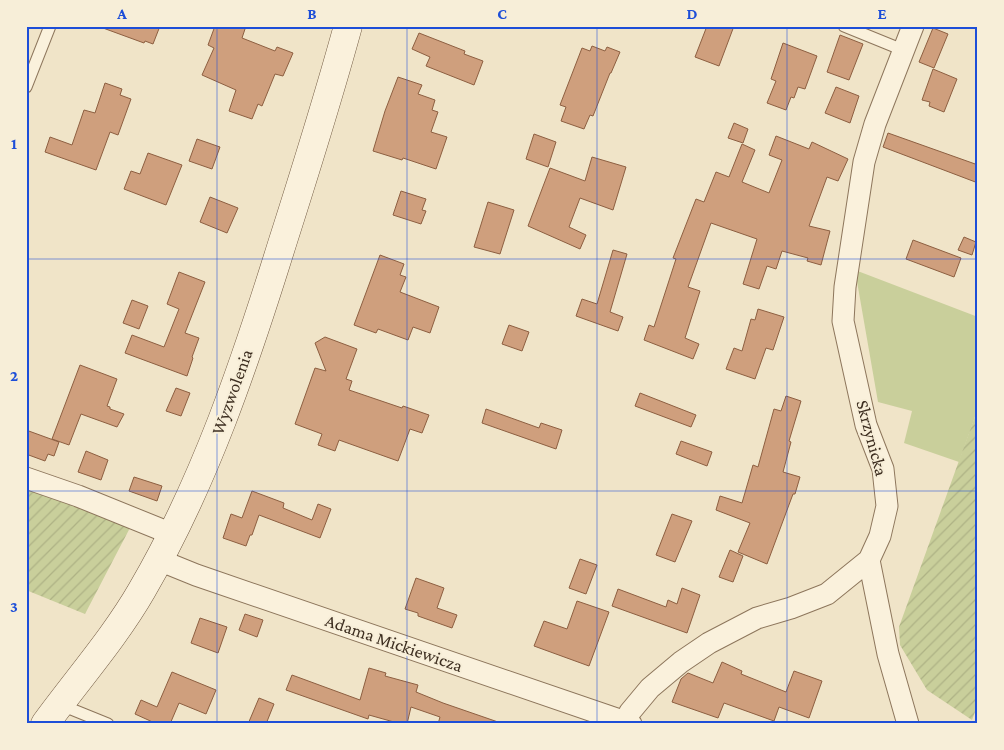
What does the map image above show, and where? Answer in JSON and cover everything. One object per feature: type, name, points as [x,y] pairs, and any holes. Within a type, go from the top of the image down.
[{"type":"street","name":"Wyzwolenia","points":[[45,724],[135,602],[172,534],[213,444],[240,373],[316,135],[348,26]]},
{"type":"street","name":"Skrzynicka","points":[[628,723],[630,712],[650,688],[674,667],[709,643],[757,618],[791,608],[826,594],[869,560],[880,536],[888,506],[883,469],[866,425],[844,321],[845,287],[864,162],[875,124],[913,26]]},
{"type":"street","points":[[26,478],[78,496],[172,534]]},
{"type":"street","name":"Adama Mickiewicza","points":[[159,560],[214,582],[628,723]]},
{"type":"street","points":[[869,560],[888,654],[908,724]]},
{"type":"lane","points":[[26,87],[50,26]]},
{"type":"lane","points":[[844,26],[903,50]]},
{"type":"lane","points":[[61,702],[71,709],[108,724]]},
{"type":"green space","points":[[855,270],[978,317],[978,408],[959,462],[904,443],[912,411],[878,402]]},
{"type":"green space","points":[[978,408],[978,704],[972,720],[927,690],[900,645],[899,627]]},
{"type":"green space","points":[[26,484],[132,524],[85,614],[26,590]]},
{"type":"building","points":[[104,26],[160,26],[153,44],[145,41],[144,43],[103,28]]},
{"type":"building","points":[[215,26],[246,26],[242,38],[275,51],[277,47],[293,53],[283,76],[275,74],[262,106],[258,104],[252,119],[229,111],[236,90],[202,75],[214,48],[208,45]]},
{"type":"building","points":[[707,26],[734,26],[719,66],[695,57]]},
{"type":"building","points":[[933,28],[948,34],[934,68],[919,62]]},
{"type":"building","points":[[419,33],[465,51],[464,54],[483,61],[474,85],[426,66],[430,57],[412,49]]},
{"type":"building","points":[[840,35],[863,44],[849,80],[827,72]]},
{"type":"building","points":[[783,43],[817,56],[805,89],[798,87],[794,98],[791,97],[786,110],[767,103],[776,81],[771,79]]},
{"type":"building","points":[[592,46],[605,51],[607,47],[620,52],[593,116],[590,115],[584,129],[561,121],[566,107],[560,105],[582,48],[590,51]]},
{"type":"building","points":[[933,69],[957,79],[944,112],[929,106],[930,102],[922,100]]},
{"type":"building","points":[[398,77],[422,85],[418,94],[435,100],[432,110],[438,112],[431,132],[447,137],[436,169],[403,158],[402,160],[373,151]]},
{"type":"building","points":[[105,83],[122,89],[120,95],[131,99],[118,135],[110,132],[96,170],[45,152],[50,137],[72,145],[84,110],[95,113]]},
{"type":"building","points":[[836,87],[859,96],[850,123],[825,113]]},
{"type":"building","points":[[734,123],[748,129],[743,143],[728,138]]},
{"type":"building","points":[[888,133],[978,165],[978,183],[883,147]]},
{"type":"building","points":[[534,134],[556,142],[548,167],[526,159]]},
{"type":"building","points":[[776,136],[809,149],[812,142],[848,159],[838,181],[827,177],[809,226],[830,231],[821,265],[807,261],[808,258],[782,251],[776,269],[767,266],[759,289],[743,284],[757,239],[711,223],[688,287],[700,291],[685,338],[699,344],[693,359],[644,340],[649,325],[654,327],[676,259],[673,258],[696,199],[704,202],[716,172],[729,177],[742,144],[755,150],[742,182],[769,193],[782,160],[769,155]]},
{"type":"building","points":[[197,139],[220,147],[212,169],[189,161]]},
{"type":"building","points":[[148,153],[182,165],[166,205],[124,189],[131,171],[140,174]]},
{"type":"building","points":[[592,157],[626,167],[613,210],[580,198],[569,227],[586,235],[580,249],[528,226],[550,168],[585,181]]},
{"type":"building","points":[[401,191],[426,199],[422,210],[426,211],[421,224],[393,215]]},
{"type":"building","points":[[210,197],[238,208],[227,233],[200,222]]},
{"type":"building","points":[[488,202],[514,210],[500,254],[474,247]]},
{"type":"building","points":[[964,237],[976,242],[972,255],[958,250]]},
{"type":"building","points":[[913,240],[961,258],[954,277],[906,259]]},
{"type":"building","points":[[613,250],[627,254],[610,312],[623,317],[618,331],[576,316],[582,299],[597,304]]},
{"type":"building","points":[[380,255],[404,264],[400,275],[406,277],[400,292],[439,307],[430,333],[413,327],[408,340],[378,329],[376,333],[354,325]]},
{"type":"building","points":[[179,272],[205,282],[185,333],[199,338],[187,376],[125,353],[132,335],[164,347],[179,309],[167,304]]},
{"type":"building","points":[[132,300],[148,306],[139,329],[123,323]]},
{"type":"building","points":[[758,309],[784,317],[773,350],[766,348],[755,379],[726,369],[734,348],[742,351],[751,319],[755,320]]},
{"type":"building","points":[[509,325],[529,332],[522,351],[502,344]]},
{"type":"building","points":[[325,337],[357,349],[346,379],[352,381],[349,390],[429,415],[422,433],[410,429],[398,461],[339,440],[335,451],[318,445],[322,434],[295,424],[315,368],[326,371],[315,343]]},
{"type":"building","points":[[80,365],[117,379],[107,406],[124,414],[117,427],[81,414],[69,445],[52,439]]},
{"type":"building","points":[[176,388],[190,393],[181,416],[166,411]]},
{"type":"building","points":[[640,393],[696,415],[691,427],[635,406]]},
{"type":"building","points":[[786,396],[801,401],[789,441],[791,442],[783,472],[800,477],[767,564],[738,552],[750,523],[716,510],[720,496],[742,503],[753,465],[758,467],[774,409],[781,411]]},
{"type":"building","points":[[486,409],[539,428],[541,423],[562,430],[556,449],[482,423]]},
{"type":"building","points":[[26,430],[59,442],[54,456],[48,454],[45,461],[26,454]]},
{"type":"building","points":[[681,441],[712,452],[707,466],[676,454]]},
{"type":"building","points":[[86,451],[108,460],[101,480],[78,472]]},
{"type":"building","points":[[134,477],[162,486],[157,501],[129,491]]},
{"type":"building","points":[[252,491],[284,503],[283,508],[312,520],[318,504],[331,509],[320,538],[259,515],[246,546],[223,538],[231,514],[242,518]]},
{"type":"building","points":[[672,514],[692,521],[675,562],[656,555]]},
{"type":"building","points":[[730,550],[743,556],[733,582],[719,577]]},
{"type":"building","points":[[580,559],[597,565],[586,594],[569,588]]},
{"type":"building","points":[[416,578],[444,588],[437,608],[457,615],[452,628],[418,616],[418,613],[405,609]]},
{"type":"building","points":[[682,588],[700,595],[687,633],[612,606],[618,589],[666,607],[668,600],[677,604]]},
{"type":"building","points":[[577,601],[609,612],[589,666],[534,646],[544,621],[567,629]]},
{"type":"building","points":[[245,614],[263,620],[257,637],[239,630]]},
{"type":"building","points":[[200,618],[227,627],[218,653],[191,643]]},
{"type":"building","points":[[722,662],[742,671],[741,674],[786,692],[794,671],[822,681],[809,718],[779,707],[774,721],[724,703],[718,718],[672,702],[681,679],[688,673],[713,683]]},
{"type":"building","points":[[369,668],[386,673],[385,676],[418,685],[416,692],[498,722],[498,724],[438,724],[440,717],[411,707],[407,724],[369,715],[368,719],[286,690],[292,675],[360,700]]},
{"type":"building","points":[[172,672],[216,690],[206,714],[179,703],[170,724],[157,724],[135,714],[141,700],[157,707]]},
{"type":"building","points":[[259,698],[274,704],[266,724],[248,724]]}]
